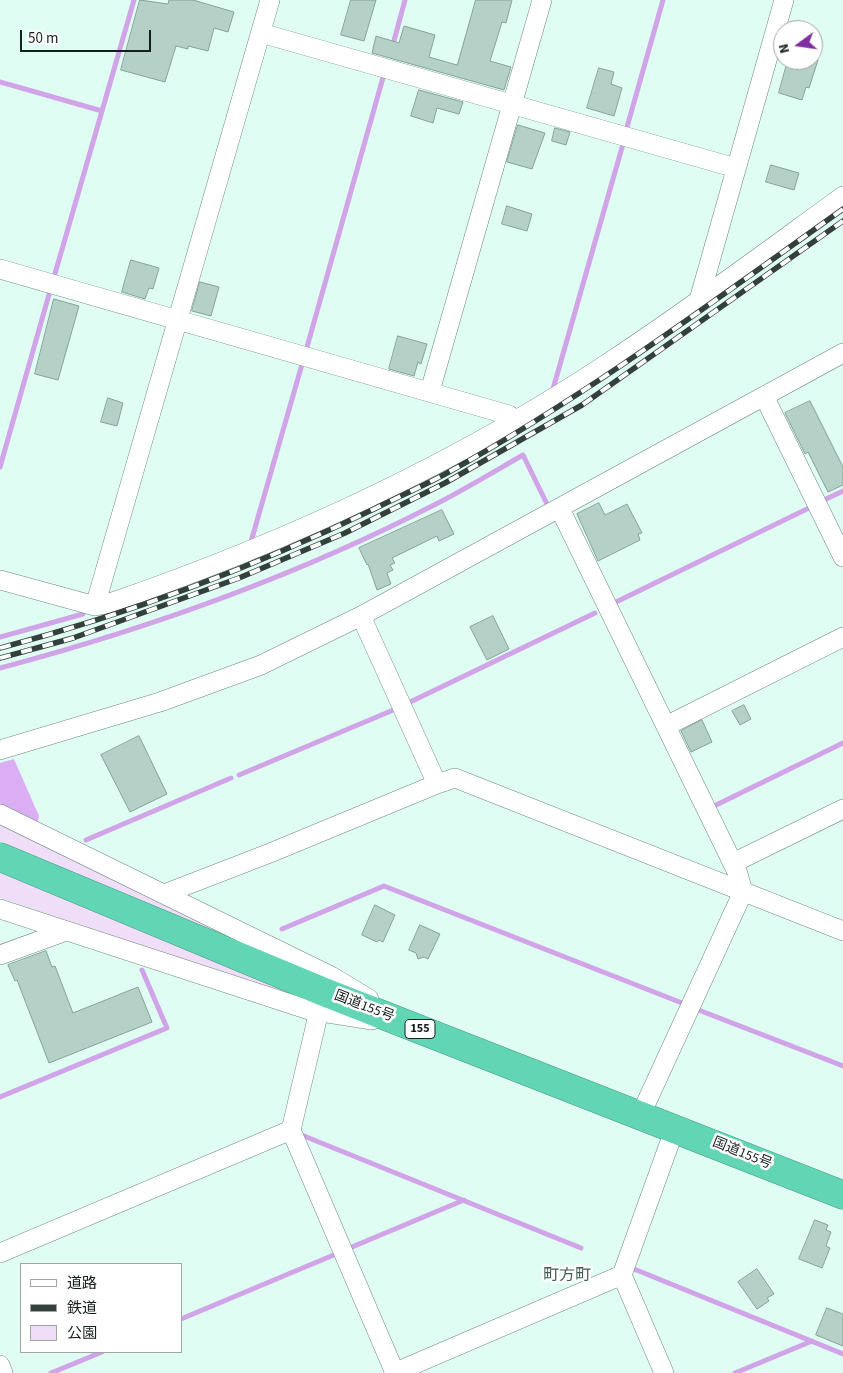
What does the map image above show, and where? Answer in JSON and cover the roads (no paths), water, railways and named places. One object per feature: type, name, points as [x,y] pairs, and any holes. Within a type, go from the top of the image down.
[{"type":"highway","name":"国道155号","points":[[0,857],[324,992],[843,1194]]},
{"type":"street","points":[[95,606],[270,0]]},
{"type":"street","points":[[430,391],[542,0]]},
{"type":"street","points":[[699,300],[784,0]]},
{"type":"street","points":[[260,33],[736,168]]},
{"type":"street","points":[[0,580],[95,606],[107,604],[201,572],[262,547],[414,476],[515,420],[610,362],[843,196]]},
{"type":"street","points":[[0,269],[430,391],[509,415],[515,420]]},
{"type":"street","points":[[0,750],[160,702],[261,665],[361,616],[843,353]]},
{"type":"street","points":[[764,396],[843,557]]},
{"type":"street","points":[[560,509],[733,863],[743,892],[641,1114]]},
{"type":"street","points":[[361,616],[437,784]]},
{"type":"street","points":[[666,726],[843,637]]},
{"type":"street","points":[[164,894],[455,778],[843,931]]},
{"type":"street","points":[[733,863],[843,809]]},
{"type":"street","points":[[0,814],[331,976],[413,1026]]},
{"type":"street","points":[[0,909],[319,1011],[413,1026]]},
{"type":"street","points":[[0,954],[66,931]]},
{"type":"street","points":[[319,1011],[291,1130],[394,1373],[622,1275]]},
{"type":"street","points":[[664,1373],[622,1275],[675,1128]]},
{"type":"street","points":[[0,1253],[291,1130]]},
{"type":"street","points":[[0,1365],[3,1373]]},
{"type":"waterway","points":[[0,82],[102,111],[134,0]]},
{"type":"waterway","points":[[392,48],[405,0]]},
{"type":"waterway","points":[[627,127],[663,0]]},
{"type":"waterway","points":[[307,347],[384,74]]},
{"type":"waterway","points":[[54,277],[102,111]]},
{"type":"waterway","points":[[553,389],[623,144]]},
{"type":"waterway","points":[[0,467],[50,291]]},
{"type":"waterway","points":[[250,545],[303,361]]},
{"type":"waterway","points":[[0,668],[113,635],[224,598],[332,554],[385,529],[449,497],[523,455],[546,502]]},
{"type":"waterway","points":[[824,500],[843,491]]},
{"type":"waterway","points":[[616,602],[811,507]]},
{"type":"waterway","points":[[406,704],[595,613]]},
{"type":"waterway","points":[[0,637],[83,614]]},
{"type":"waterway","points":[[239,775],[398,708]]},
{"type":"waterway","points":[[712,807],[843,743]]},
{"type":"waterway","points":[[86,840],[231,778]]},
{"type":"waterway","points":[[282,929],[384,886],[682,1003]]},
{"type":"waterway","points":[[0,1097],[167,1028],[142,970]]},
{"type":"waterway","points":[[696,1009],[843,1066]]},
{"type":"waterway","points":[[304,1136],[581,1248]]},
{"type":"waterway","points":[[352,1247],[464,1200]]},
{"type":"waterway","points":[[182,1319],[336,1254]]},
{"type":"waterway","points":[[634,1269],[843,1354]]},
{"type":"waterway","points":[[735,1373],[812,1341]]},
{"type":"waterway","points":[[51,1373],[100,1353]]},
{"type":"railway","points":[[0,648],[96,620],[237,570],[329,530],[438,478],[549,412],[649,347],[843,209]]},
{"type":"railway","points":[[0,658],[73,638],[239,578],[345,533],[445,483],[582,405],[843,221]]},
{"type":"district","name":"町方町","points":[[567,1276]]}]
